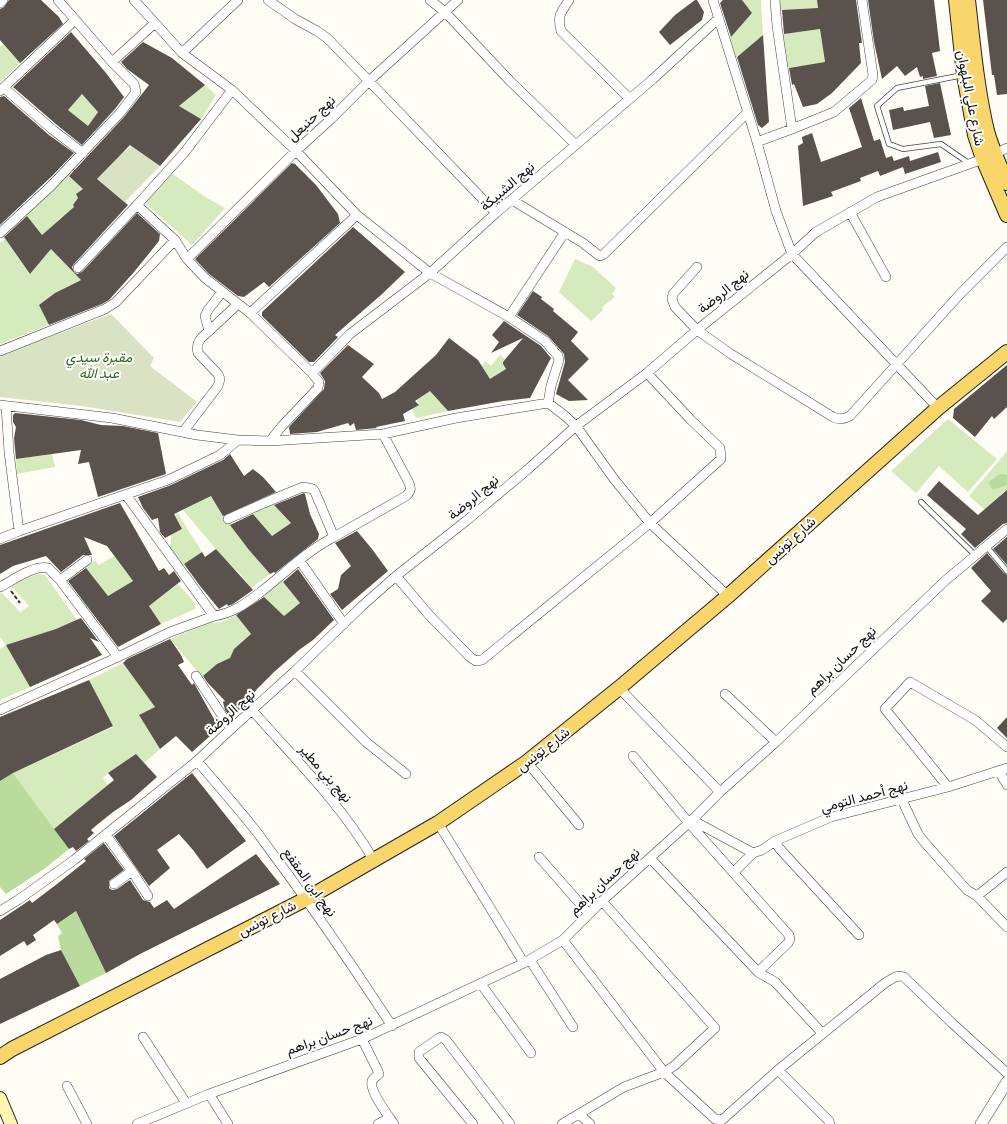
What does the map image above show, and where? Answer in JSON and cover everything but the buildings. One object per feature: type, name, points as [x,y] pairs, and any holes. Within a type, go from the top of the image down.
[{"type":"main road","name":"شارع علي البلهوان","points":[[956,0],[967,46],[970,74],[987,131],[1007,183]]},
{"type":"main road","name":"شارع علي البلهوان","points":[[967,46],[968,0]]},
{"type":"main road","name":"شارع علي البلهوان","points":[[995,154],[1007,215]]},
{"type":"main road","name":"شارع تونس","points":[[0,1057],[6,1051],[306,899],[438,823],[527,762],[619,688],[728,596],[938,408],[1007,352]]},
{"type":"main road","points":[[0,1098],[11,1124]]},
{"type":"street","points":[[0,3],[3,0]]},
{"type":"street","points":[[134,0],[182,53],[232,90],[296,151],[357,215],[430,273],[509,317],[545,341],[558,356],[558,363],[551,386],[548,403]]},
{"type":"street","points":[[182,53],[238,0]]},
{"type":"street","points":[[268,0],[295,19],[327,38],[496,213]]},
{"type":"street","points":[[430,0],[446,12],[510,81],[576,145]]},
{"type":"street","name":"نهج حنبعل","points":[[187,259],[296,151],[458,0]]},
{"type":"street","points":[[569,0],[560,13],[558,21],[561,31],[630,99]]},
{"type":"street","points":[[713,0],[757,142],[776,211],[792,254],[938,408]]},
{"type":"street","points":[[775,0],[777,26],[792,129]]},
{"type":"street","points":[[757,142],[834,112],[872,80],[873,75],[862,0]]},
{"type":"street","points":[[0,233],[51,186],[83,153],[120,113],[136,92],[134,84],[112,62],[76,20],[64,2]]},
{"type":"street","name":"نهج الشبيكة","points":[[312,373],[350,334],[430,273],[496,213],[654,79],[718,19]]},
{"type":"street","points":[[76,20],[2,89],[83,153]]},
{"type":"street","points":[[112,62],[155,23]]},
{"type":"street","points":[[78,268],[184,153],[232,90]]},
{"type":"street","points":[[512,200],[583,243],[600,256],[604,254],[747,113]]},
{"type":"street","name":"نهج الروضة","points":[[0,911],[74,860],[197,761],[396,576],[466,521],[576,426],[647,373],[697,330],[792,254],[816,232],[876,197],[995,154]]},
{"type":"street","points":[[137,205],[175,240],[187,259],[205,278],[250,313],[312,373],[319,382],[318,388],[270,441]]},
{"type":"street","points":[[850,212],[886,277]]},
{"type":"street","points":[[250,313],[357,215]]},
{"type":"street","points":[[509,317],[565,232]]},
{"type":"street","points":[[0,351],[105,310],[116,302],[175,240]]},
{"type":"street","points":[[697,267],[673,294],[672,299],[675,307],[697,330],[731,354],[838,419],[844,419],[850,416],[960,294],[1007,247]]},
{"type":"street","points":[[209,331],[205,316],[222,292]]},
{"type":"street","points":[[183,432],[218,386],[220,379],[218,374],[198,353],[196,348],[198,342],[238,304]]},
{"type":"street","points":[[396,576],[429,615],[470,657],[476,660],[482,660],[650,523],[721,459],[722,454],[720,448],[691,420],[647,373]]},
{"type":"street","points":[[19,530],[3,405],[112,418],[183,432],[238,440],[270,441],[382,434],[456,418],[548,403],[576,426],[614,479],[650,523],[728,596]]},
{"type":"street","points":[[0,710],[170,632],[238,609],[334,537],[406,496],[410,493],[411,487],[382,434]]},
{"type":"street","points":[[0,539],[19,530],[168,480],[220,455],[238,440]]},
{"type":"street","points":[[228,519],[303,487],[310,488],[315,492],[334,537]]},
{"type":"street","points":[[126,495],[214,616]]},
{"type":"street","name":"نهج حسان براهم","points":[[137,1124],[209,1094],[362,1039],[481,984],[527,961],[563,940],[602,901],[776,742],[946,580],[1007,528]]},
{"type":"street","points":[[60,580],[87,560]]},
{"type":"street","points":[[300,561],[344,624]]},
{"type":"street","points":[[3,585],[41,567],[48,568],[60,580],[118,657]]},
{"type":"street","points":[[295,671],[366,742],[406,774]]},
{"type":"street","points":[[196,676],[231,729]]},
{"type":"street","points":[[948,787],[885,709],[910,682],[975,720],[1007,747]]},
{"type":"street","points":[[619,688],[720,792]]},
{"type":"street","points":[[725,694],[776,742]]},
{"type":"street","name":"نهج بني مطير","points":[[252,710],[345,817],[361,838],[374,859]]},
{"type":"street","points":[[633,756],[788,933],[790,937],[788,943],[758,972]]},
{"type":"street","name":"نهج ابن المقفع","points":[[197,761],[255,830],[306,899],[392,1026]]},
{"type":"street","points":[[527,762],[579,825]]},
{"type":"street","points":[[1003,770],[1007,785]]},
{"type":"street","name":"نهج أحمد التومي","points":[[734,872],[753,853],[762,850],[775,841],[832,817],[902,800],[1003,770]]},
{"type":"street","points":[[902,800],[921,838],[967,890],[977,896],[1007,927]]},
{"type":"street","points":[[690,822],[753,853]]},
{"type":"street","points":[[438,823],[527,961],[573,1026]]},
{"type":"street","points":[[106,835],[148,896]]},
{"type":"street","points":[[775,841],[779,848],[859,934]]},
{"type":"street","points":[[539,857],[589,914]]},
{"type":"street","points":[[650,858],[758,972],[775,982],[822,1033]]},
{"type":"street","points":[[114,884],[132,871]]},
{"type":"street","points":[[977,896],[1007,872]]},
{"type":"street","points":[[562,1124],[624,1087],[664,1072],[674,1066],[716,1028],[602,901]]},
{"type":"street","points":[[563,940],[664,1072],[715,1119],[722,1120],[822,1033],[885,983],[900,976],[904,977],[1007,1073]]},
{"type":"street","points":[[481,984],[531,1053]]},
{"type":"street","points":[[143,1036],[186,1103]]},
{"type":"street","points":[[473,1124],[419,1058],[419,1052],[438,1038],[441,1037],[446,1040],[510,1124]]},
{"type":"street","points":[[362,1039],[379,1074],[373,1079],[372,1083],[374,1093],[392,1121],[378,1124]]},
{"type":"street","points":[[778,1070],[829,1121],[830,1124]]},
{"type":"street","points":[[981,1124],[1007,1082]]},
{"type":"street","points":[[67,1086],[87,1124]]},
{"type":"street","points":[[209,1094],[228,1124]]},
{"type":"street","points":[[579,1114],[590,1124]]},
{"type":"lane","points":[[970,74],[897,88],[877,106],[888,144],[903,149],[942,144],[970,164]]},
{"type":"lane","points":[[921,502],[975,555]]},
{"type":"lane","points":[[986,546],[1007,570]]},
{"type":"path","points":[[3,585],[20,603]]},
{"type":"green space","points":[[742,0],[761,0],[763,35],[733,60],[730,38],[752,13]]},
{"type":"green space","points":[[778,0],[817,0],[818,8],[778,11]]},
{"type":"green space","points":[[820,29],[825,63],[784,68],[782,34]]},
{"type":"green space","points":[[3,44],[20,63],[0,82],[0,47]]},
{"type":"green space","points":[[205,85],[216,95],[201,119],[179,106]]},
{"type":"green space","points":[[82,94],[98,111],[94,118],[101,124],[97,133],[68,110]]},
{"type":"green space","points":[[132,146],[160,166],[125,202],[97,179],[121,154]]},
{"type":"green space","points":[[170,172],[207,198],[225,208],[192,245],[143,201]]},
{"type":"green space","points":[[66,173],[83,189],[76,194],[78,198],[73,205],[79,212],[63,216],[42,235],[24,213]]},
{"type":"green space","points":[[5,239],[30,274],[51,249],[81,279],[55,293],[40,305],[49,325],[0,344],[0,243]]},
{"type":"green space","points":[[575,259],[593,267],[616,288],[612,294],[615,297],[602,307],[603,310],[591,321],[559,292]]},
{"type":"green space","name":"مقبرة سيدي عبد الله","points":[[111,314],[154,358],[150,366],[197,402],[180,422],[82,406],[0,397],[0,355]]},
{"type":"green space","points":[[500,355],[505,359],[502,363],[506,369],[495,376],[494,386],[482,366],[485,361],[491,366]]},
{"type":"green space","points":[[430,391],[448,411],[416,418],[412,409],[419,405],[417,400]]},
{"type":"green space","points":[[948,419],[997,459],[968,492],[939,466],[916,493],[891,471]]},
{"type":"green space","points":[[1007,451],[1007,493],[1005,491],[985,510],[969,496]]},
{"type":"green space","points":[[52,454],[55,467],[17,474],[16,459]]},
{"type":"green space","points":[[998,475],[1007,475],[1007,485],[993,490],[988,483]]},
{"type":"green space","points":[[211,496],[249,550],[270,574],[251,588],[183,510]]},
{"type":"green space","points":[[169,504],[172,504],[202,552],[183,565],[167,547],[171,544],[171,535],[182,529]]},
{"type":"green space","points":[[273,504],[291,523],[272,536],[253,514]]},
{"type":"green space","points":[[114,556],[133,581],[85,609],[80,599],[98,584],[84,567],[95,560],[99,565]]},
{"type":"green space","points":[[38,574],[45,575],[77,620],[30,687],[0,700],[0,649],[6,645],[0,637],[0,593],[1,592],[20,612],[29,606],[9,584]]},
{"type":"green space","points":[[280,579],[300,603],[286,614],[279,627],[274,607],[262,596]]},
{"type":"green space","points":[[178,584],[195,603],[195,609],[161,624],[149,606]]},
{"type":"green space","points":[[236,615],[251,634],[234,649],[230,658],[217,665],[202,677],[170,639],[210,622],[220,623]]},
{"type":"green space","points":[[123,663],[155,707],[139,715],[160,749],[144,763],[108,773],[103,778],[108,785],[54,829],[13,773],[113,727],[89,680]]},
{"type":"green space","points":[[13,773],[69,849],[44,869],[6,894],[0,887],[0,781]]},
{"type":"green space","points":[[76,911],[106,973],[80,986],[61,950],[58,936],[62,933],[57,924]]}]
